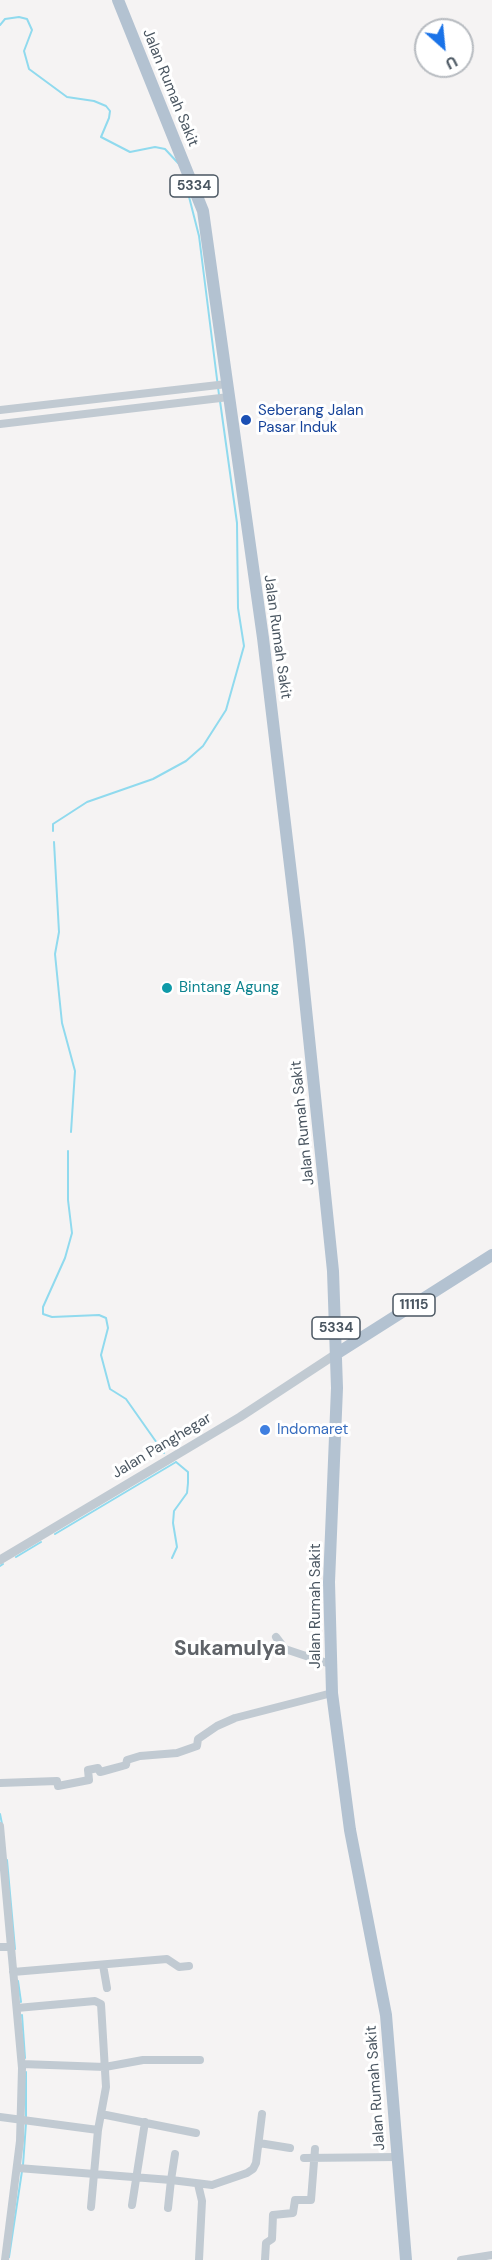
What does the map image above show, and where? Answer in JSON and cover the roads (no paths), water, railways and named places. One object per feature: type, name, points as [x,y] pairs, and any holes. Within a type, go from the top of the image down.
[{"type":"main road","name":"Jalan Rumah Sakit","points":[[118,0],[203,211],[220,385],[263,638],[330,1226],[336,1354],[329,1582],[332,1693],[350,1830],[386,2015],[406,2260]]},
{"type":"main road","name":"11115","points":[[336,1354],[492,1255]]},
{"type":"street","points":[[0,410],[220,385]]},
{"type":"street","points":[[0,424],[222,398]]},
{"type":"street","name":"Jalan Panghegar","points":[[0,1560],[240,1417],[336,1354]]},
{"type":"street","points":[[276,1637],[285,1649],[330,1664]]},
{"type":"street","points":[[0,1783],[57,1781],[58,1786],[89,1780],[88,1770],[98,1768],[100,1772],[126,1765],[126,1760],[140,1756],[177,1753],[198,1745],[198,1739],[217,1726],[235,1718],[332,1693]]},
{"type":"street","points":[[0,1826],[22,2064],[25,2121],[21,2169],[5,2260]]},
{"type":"street","points":[[0,1947],[10,1947]]},
{"type":"street","points":[[13,1972],[167,1959],[179,1967],[189,1966]]},
{"type":"street","points":[[103,1965],[107,1988]]},
{"type":"street","points":[[17,2008],[99,2002],[105,2092],[98,2130],[91,2206]]},
{"type":"street","points":[[22,2064],[105,2067],[143,2060],[200,2060]]},
{"type":"street","points":[[101,2114],[196,2133]]},
{"type":"street","points":[[21,2169],[94,2173],[212,2185],[254,2169],[262,2114]]},
{"type":"street","points":[[0,2117],[98,2130]]},
{"type":"street","points":[[132,2205],[145,2122]]},
{"type":"street","points":[[259,2143],[290,2148]]},
{"type":"street","points":[[265,2260],[266,2243],[272,2239],[273,2215],[293,2213],[295,2200],[311,2200],[315,2150]]},
{"type":"street","points":[[168,2208],[175,2154]]},
{"type":"street","points":[[304,2158],[396,2157]]},
{"type":"street","points":[[197,2184],[202,2201],[199,2260]]},
{"type":"street","points":[[461,2260],[492,2255]]},
{"type":"waterway","points":[[0,25],[5,19],[19,17],[27,19],[32,30],[24,51],[29,69],[67,97],[94,101],[106,106],[110,111],[109,118],[101,137],[130,152],[155,147],[165,149],[178,163]]},
{"type":"waterway","points":[[186,185],[199,236],[219,395]]},
{"type":"waterway","points":[[53,831],[53,824],[87,802],[153,779],[186,761],[203,746],[226,710],[244,646],[238,608],[237,523],[220,401]]},
{"type":"waterway","points":[[54,842],[59,932],[55,954],[62,1023],[75,1071],[71,1132]]},
{"type":"waterway","points":[[68,1151],[68,1200],[72,1233],[65,1258],[43,1307],[43,1314],[52,1317],[99,1315],[106,1318],[108,1328],[101,1355],[110,1389],[126,1399],[164,1453]]},
{"type":"waterway","points":[[55,1534],[176,1462]]},
{"type":"waterway","points":[[172,1558],[177,1547],[173,1523],[174,1511],[187,1493],[188,1483],[188,1472],[176,1462]]},
{"type":"waterway","points":[[16,1557],[41,1542]]},
{"type":"waterway","points":[[0,1814],[2,1824]]},
{"type":"waterway","points":[[7,1860],[15,1949]]},
{"type":"waterway","points":[[18,1981],[21,2002]]},
{"type":"waterway","points":[[22,2015],[25,2058]]},
{"type":"waterway","points":[[26,2072],[26,2117]]},
{"type":"waterway","points":[[23,2165],[26,2123]]},
{"type":"waterway","points":[[9,2257],[22,2171]]},
{"type":"place","name":"Seberang Jalan Pasar Induk","points":[[246,420]]},
{"type":"place","name":"Bintang Agung","points":[[167,988]]},
{"type":"place","name":"Indomaret","points":[[265,1430]]},
{"type":"district","name":"Sukamulya","points":[[230,1649]]}]
